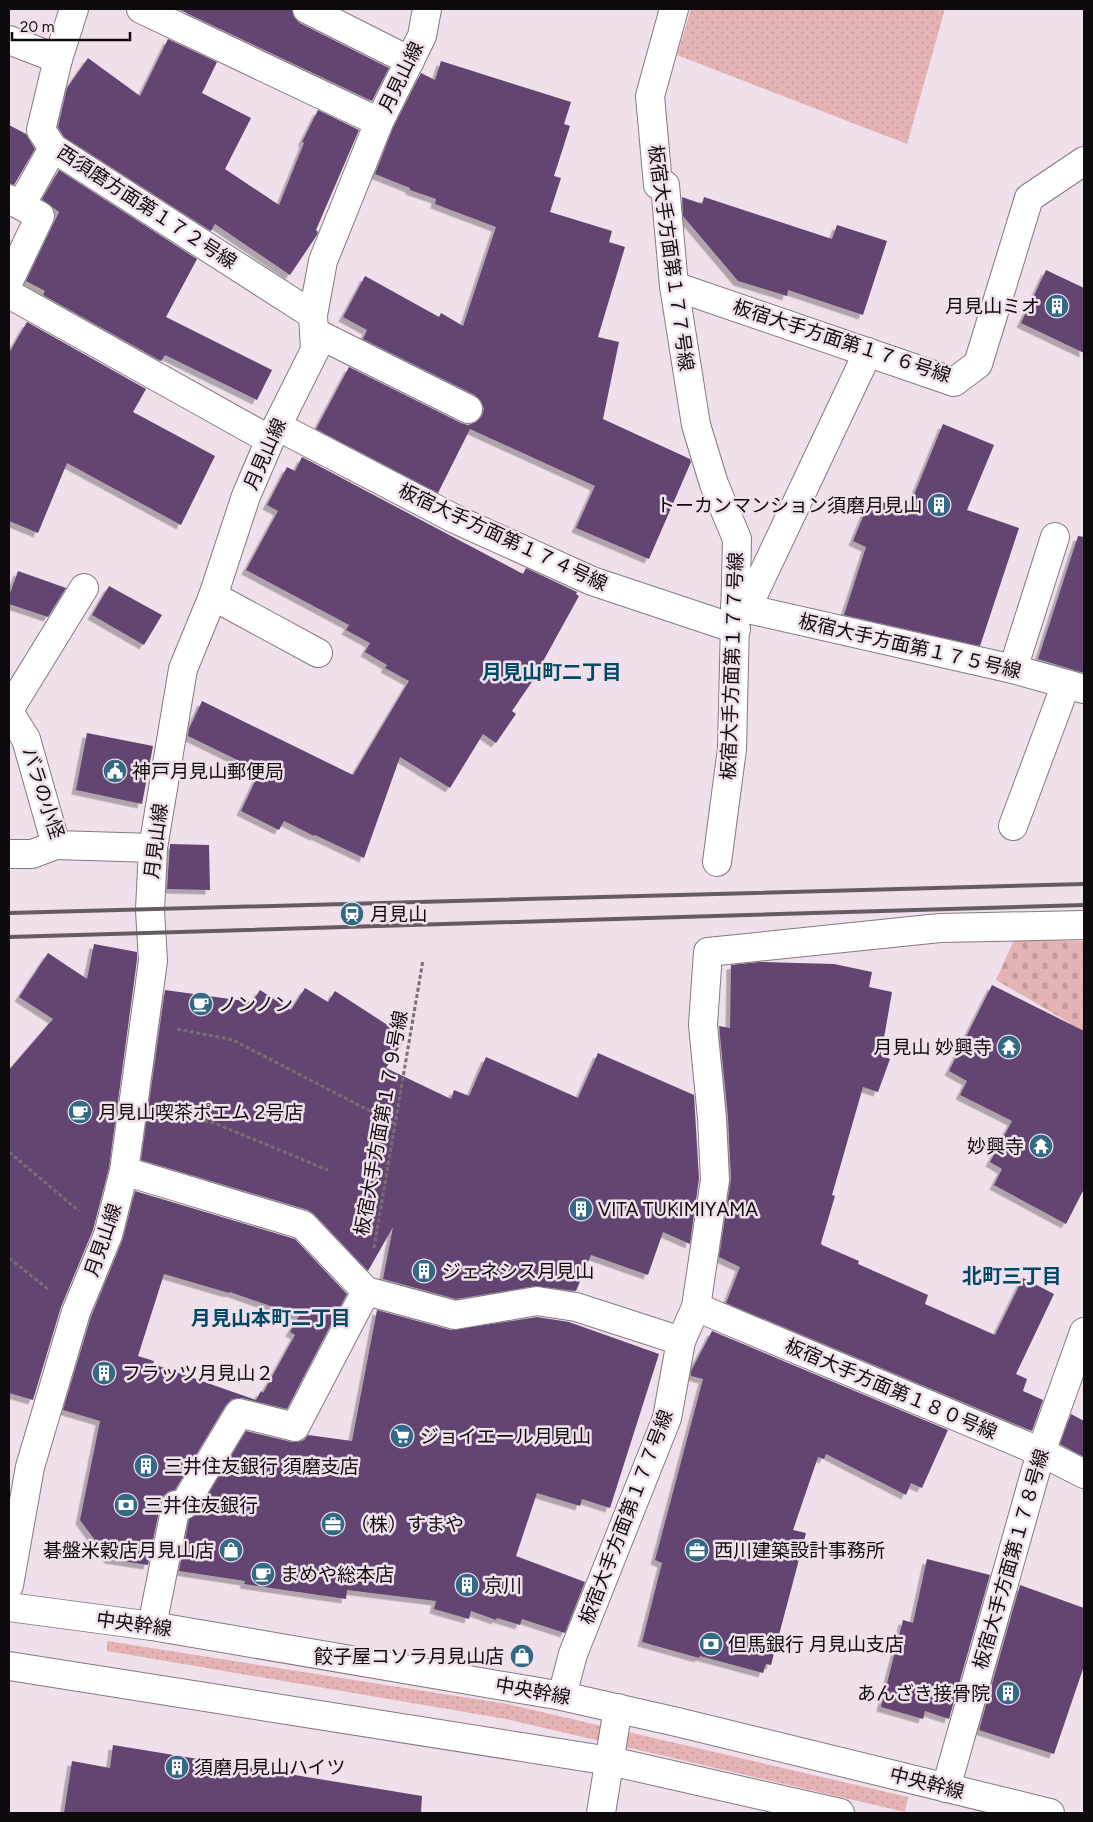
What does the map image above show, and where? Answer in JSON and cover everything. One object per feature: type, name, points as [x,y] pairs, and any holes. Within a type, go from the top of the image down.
[{"type":"street","name":"西須磨方面第１７２号線","points":[[74,9],[58,59],[41,130],[53,148],[313,323],[468,409]]},
{"type":"street","points":[[141,9],[379,122]]},
{"type":"street","points":[[307,9],[410,61]]},
{"type":"street","name":"月見山線","points":[[9,1586],[30,1467],[76,1312],[108,1235],[124,1171],[153,961],[150,910],[153,848],[183,669],[212,596],[246,496],[274,433],[315,350],[313,323],[323,261],[379,122],[422,36],[427,9]]},
{"type":"street","name":"板宿大手方面第１７７号線","points":[[674,9],[650,96],[658,184],[665,185],[674,286],[696,426],[714,484],[737,540],[739,614],[732,750],[717,862]]},
{"type":"street","points":[[9,40],[58,59]]},
{"type":"street","points":[[9,281],[40,216],[15,202],[53,148]]},
{"type":"street","name":"板宿大手方面第１７６号線","points":[[674,286],[954,382],[978,364],[1029,198],[1084,161]]},
{"type":"street","name":"板宿大手方面第１７４号線","points":[[9,294],[274,433],[455,519],[592,581],[739,614]]},
{"type":"street","points":[[739,614],[868,352]]},
{"type":"street","points":[[1013,669],[1055,537]]},
{"type":"street","points":[[9,711],[84,588]]},
{"type":"street","points":[[212,596],[318,653]]},
{"type":"street","name":"板宿大手方面第１７５号線","points":[[739,614],[1013,669],[1075,686]]},
{"type":"street","points":[[1013,826],[1075,686]]},
{"type":"street","name":"バラの小怪","points":[[9,711],[26,739],[56,845],[153,848]]},
{"type":"street","points":[[9,854],[32,854],[56,845]]},
{"type":"street","name":"板宿大手方面第１７７号線","points":[[562,1696],[573,1654],[667,1418],[680,1341],[696,1307],[715,1180],[712,1118],[703,1025],[708,952],[940,928],[1084,924]]},
{"type":"street","points":[[124,1171],[303,1225],[366,1291],[455,1315],[537,1301],[576,1307],[680,1341]]},
{"type":"street","points":[[152,1626],[176,1505],[184,1505],[239,1413],[295,1427],[366,1291]]},
{"type":"street","name":"板宿大手方面第１８０号線","points":[[696,1307],[1041,1452],[1084,1474]]},
{"type":"street","name":"板宿大手方面第１７８号線","points":[[946,1788],[1041,1452],[1084,1332]]},
{"type":"street","name":"中央幹線","points":[[9,1607],[152,1626],[562,1696],[1050,1813]]},
{"type":"street","points":[[9,1666],[610,1761],[840,1813]]},
{"type":"street","points":[[601,1813],[618,1708]]},
{"type":"path","name":"板宿大手方面第１７９号線","points":[[366,1291],[423,960]]},
{"type":"path","points":[[145,1023],[233,1040],[395,1124]]},
{"type":"path","points":[[134,1105],[214,1123],[328,1170]]},
{"type":"path","points":[[9,1152],[108,1235]]},
{"type":"path","points":[[9,1258],[76,1312]]},
{"type":"green space","points":[[691,9],[945,9],[907,144],[677,55]]},
{"type":"green space","points":[[1014,940],[1084,941],[1084,1065],[1073,1085],[1047,1071],[1070,1023],[996,980]]},
{"type":"green space","points":[[107,1641],[507,1704],[908,1797],[905,1812],[506,1719],[107,1651]]},
{"type":"building","points":[[178,9],[292,9],[294,17],[300,23],[389,68],[372,101]]},
{"type":"building","points":[[168,39],[217,62],[202,93],[251,118],[225,169],[279,205],[304,143],[302,142],[318,110],[359,130],[316,230],[318,232],[317,235],[290,275],[215,224],[211,231],[64,137],[58,127],[67,88],[88,58],[140,96]]},
{"type":"building","points":[[441,61],[571,102],[564,124],[570,126],[554,176],[561,178],[550,212],[612,231],[609,242],[625,247],[598,337],[619,342],[603,419],[690,459],[691,462],[649,559],[576,528],[595,486],[470,429],[438,493],[316,429],[349,367],[461,423],[468,425],[476,422],[482,416],[484,409],[481,401],[475,395],[363,339],[367,330],[343,317],[365,276],[439,317],[441,313],[463,326],[496,227],[435,204],[436,199],[410,190],[410,188],[375,174],[393,128],[421,73],[435,80]]},
{"type":"building","points":[[9,125],[26,134],[35,149],[14,185],[9,183]]},
{"type":"building","points":[[59,170],[197,259],[166,317],[272,370],[257,400],[165,355],[161,361],[43,295],[45,291],[26,281],[59,212],[42,199]]},
{"type":"building","points":[[682,197],[702,204],[704,197],[832,239],[837,225],[887,241],[863,315],[788,290],[787,296],[738,281],[683,216]]},
{"type":"building","name":"月見山ミオ","points":[[1046,270],[1084,288],[1084,353],[1021,323]]},
{"type":"building","points":[[27,322],[146,389],[133,412],[215,456],[181,525],[67,463],[38,533],[9,521],[9,353]]},
{"type":"building","points":[[943,424],[994,445],[967,510],[1019,528],[980,646],[844,615],[866,547],[853,541],[871,497],[907,512]]},
{"type":"building","points":[[302,457],[523,574],[526,568],[577,592],[576,594],[579,596],[541,665],[542,667],[512,711],[516,714],[496,743],[483,734],[450,788],[400,757],[364,858],[284,821],[279,830],[241,811],[260,771],[188,736],[189,729],[202,701],[353,775],[409,681],[385,668],[387,665],[365,652],[370,643],[346,630],[349,625],[246,570],[278,511],[267,505],[287,467],[295,471]]},
{"type":"building","points":[[1078,536],[1084,537],[1084,673],[1038,659]]},
{"type":"building","points":[[18,571],[66,588],[48,617],[9,604],[9,596]]},
{"type":"building","points":[[109,586],[162,615],[144,645],[92,615]]},
{"type":"building","points":[[87,733],[153,746],[142,804],[76,790]]},
{"type":"building","points":[[170,844],[209,845],[210,890],[167,889]]},
{"type":"building","points":[[94,944],[137,952],[137,960],[109,1168],[93,1230],[61,1307],[33,1400],[9,1393],[9,1070],[53,1019],[19,997],[48,953],[87,979]]},
{"type":"building","points":[[759,962],[834,964],[872,972],[869,987],[892,992],[881,1055],[890,1059],[878,1092],[863,1087],[832,1195],[835,1196],[821,1243],[859,1261],[858,1264],[928,1295],[925,1304],[995,1335],[1023,1278],[1054,1294],[1016,1374],[1027,1379],[1023,1391],[1043,1400],[1032,1431],[726,1303],[740,1267],[719,1257],[731,1179],[728,1117],[719,1026],[730,1028],[731,965]]},
{"type":"building","points":[[992,985],[1084,1031],[1084,1189],[1066,1224],[994,1185],[1002,1169],[990,1162],[1012,1121],[960,1095],[967,1081],[949,1071]]},
{"type":"building","points":[[305,988],[328,1002],[335,991],[406,1037],[386,1068],[451,1099],[454,1090],[469,1096],[486,1057],[578,1098],[598,1053],[694,1095],[699,1179],[690,1244],[663,1232],[648,1275],[591,1255],[576,1291],[535,1286],[456,1299],[383,1279],[393,1227],[368,1271],[308,1210],[141,1160],[165,990],[252,1002],[260,990],[291,1010]]},
{"type":"building","points":[[135,1191],[295,1239],[347,1294],[287,1409],[242,1398],[232,1399],[226,1405],[175,1490],[169,1491],[163,1496],[148,1565],[109,1559],[80,1520],[100,1421],[63,1410],[91,1317],[123,1239]],"holes":[[[164,1274],[299,1316],[290,1332],[295,1335],[263,1393],[261,1391],[256,1400],[153,1364],[154,1361],[138,1356]]]},
{"type":"building","points":[[377,1310],[451,1330],[537,1317],[569,1322],[659,1354],[610,1508],[582,1499],[580,1506],[537,1493],[516,1556],[585,1582],[565,1633],[522,1619],[520,1625],[497,1618],[496,1620],[471,1611],[469,1619],[434,1609],[436,1601],[347,1590],[346,1599],[244,1584],[245,1581],[179,1571],[189,1519],[197,1513],[246,1431],[292,1442],[304,1440],[308,1435],[352,1441]]},
{"type":"building","points":[[712,1331],[948,1430],[922,1488],[911,1483],[906,1495],[826,1454],[824,1459],[818,1457],[793,1530],[806,1533],[771,1665],[766,1664],[763,1673],[642,1642],[662,1563],[655,1560],[703,1379],[691,1376],[691,1371]]},
{"type":"building","points":[[1071,1414],[1084,1421],[1084,1457],[1060,1444]]},
{"type":"building","points":[[927,1559],[990,1575],[949,1719],[925,1711],[923,1719],[881,1707],[903,1620],[913,1623]]},
{"type":"building","points":[[1020,1585],[1084,1608],[1084,1666],[1054,1754],[979,1730]]},
{"type":"building","name":"須磨月見山ハイツ","points":[[113,1745],[422,1796],[421,1813],[64,1813],[72,1761],[110,1768]]},
{"type":"railway","points":[[9,913],[1084,884]]},
{"type":"railway","points":[[9,937],[1084,905]]},
{"type":"place","name":"月見山ミオ","points":[[1057,306]]},
{"type":"place","name":"トーカンマンション須磨月見山","points":[[939,505]]},
{"type":"place","name":"神戸月見山郵便局","points":[[115,771]]},
{"type":"place","name":"月見山","points":[[352,914]]},
{"type":"place","name":"ノンノン","points":[[201,1004]]},
{"type":"place","name":"月見山 妙興寺","points":[[1009,1047]]},
{"type":"place","name":"月見山喫茶ポエム 2号店","points":[[80,1112]]},
{"type":"place","name":"妙興寺","points":[[1041,1146]]},
{"type":"place","name":"VITA TUKIMIYAMA","points":[[581,1209]]},
{"type":"place","name":"ジェネシス月見山","points":[[424,1271]]},
{"type":"place","name":"フラッツ月見山２","points":[[104,1373]]},
{"type":"place","name":"ジョイエール月見山","points":[[402,1436]]},
{"type":"place","name":"三井住友銀行 須磨支店","points":[[146,1466]]},
{"type":"place","name":"三井住友銀行","points":[[126,1505]]},
{"type":"place","name":"（株）すまや","points":[[333,1524]]},
{"type":"place","name":"碁盤米穀店月見山店","points":[[231,1550]]},
{"type":"place","name":"西川建築設計事務所","points":[[697,1550]]},
{"type":"place","name":"まめや総本店","points":[[263,1574]]},
{"type":"place","name":"京川","points":[[467,1585]]},
{"type":"place","name":"但馬銀行 月見山支店","points":[[711,1644]]},
{"type":"place","name":"餃子屋コソラ月見山店","points":[[522,1656]]},
{"type":"place","name":"あんざき接骨院","points":[[1008,1693]]},
{"type":"place","name":"須磨月見山ハイツ","points":[[177,1767]]},
{"type":"district","name":"月見山町二丁目","points":[[552,672]]},
{"type":"district","name":"北町三丁目","points":[[1012,1276]]},
{"type":"district","name":"月見山本町二丁目","points":[[271,1318]]}]
